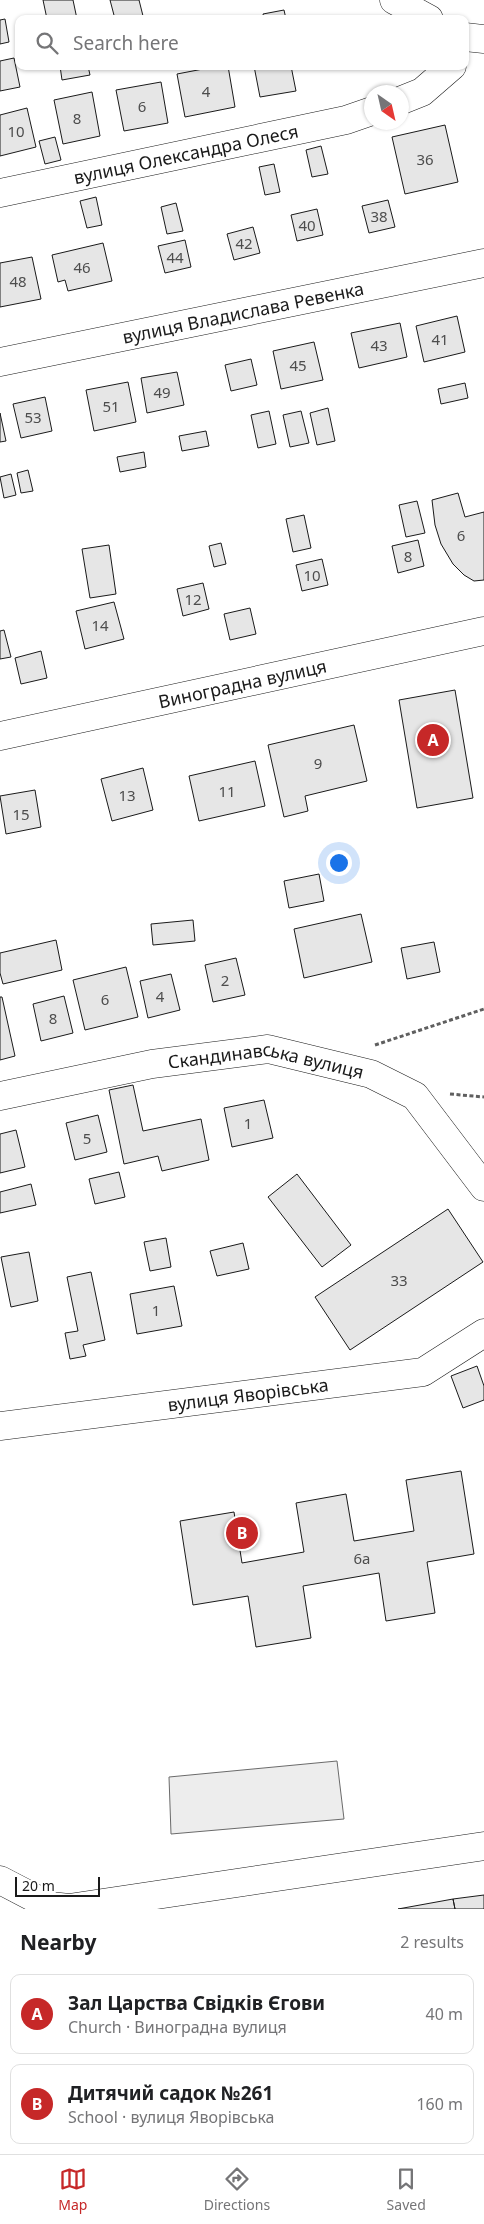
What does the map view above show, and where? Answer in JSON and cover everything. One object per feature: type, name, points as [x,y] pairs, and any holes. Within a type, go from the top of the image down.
[{"type":"street","points":[[394,0],[422,15]]},
{"type":"street","points":[[409,97],[422,92],[447,70]]},
{"type":"street","name":"вулиця Олександра Олеся","points":[[0,193],[346,120],[364,114]]},
{"type":"street","name":"вулиця Владислава Ревенка","points":[[0,362],[484,263]]},
{"type":"street","name":"Виноградна вулиця","points":[[0,736],[484,631]]},
{"type":"street","name":"Скандинавська вулиця","points":[[0,1096],[152,1064],[268,1048],[371,1074],[415,1096],[484,1188]]},
{"type":"street","name":"вулиця Яворівська","points":[[0,1426],[423,1372],[484,1333]]},
{"type":"street","points":[[0,1880],[50,1906],[69,1908],[484,1846]]},
{"type":"path","points":[[336,1064],[342,1055],[484,1009]]},
{"type":"shaded area","points":[[337,1761],[344,1819],[171,1834],[169,1777]]},
{"type":"building","points":[[43,0],[73,0],[76,15],[46,15]]},
{"type":"building","points":[[110,0],[139,0],[143,15],[114,15]]},
{"type":"building","points":[[284,10],[285,15],[263,15]]},
{"type":"building","points":[[5,19],[9,42],[0,44],[0,20]]},
{"type":"building","points":[[14,58],[20,87],[0,91],[0,61]]},
{"type":"building","points":[[61,70],[89,70],[90,75],[62,80]]},
{"type":"building","points":[[198,70],[229,70],[235,107],[185,117],[177,74]]},
{"type":"building","points":[[255,70],[292,70],[296,91],[260,97]]},
{"type":"building","points":[[161,82],[168,123],[124,131],[116,90]]},
{"type":"building","points":[[92,92],[100,136],[63,144],[54,100]]},
{"type":"building","points":[[27,108],[36,147],[0,156],[0,115]]},
{"type":"building","points":[[445,125],[458,182],[405,194],[392,137]]},
{"type":"building","points":[[55,137],[61,160],[45,164],[39,141]]},
{"type":"building","points":[[321,146],[328,174],[312,177],[306,150]]},
{"type":"building","points":[[274,164],[280,192],[265,195],[259,167]]},
{"type":"building","points":[[96,197],[102,225],[87,228],[80,201]]},
{"type":"building","points":[[388,200],[395,227],[369,233],[362,206]]},
{"type":"building","points":[[176,203],[183,231],[167,234],[161,207]]},
{"type":"building","points":[[317,209],[323,235],[297,241],[291,215]]},
{"type":"building","points":[[253,227],[260,253],[234,260],[227,234]]},
{"type":"building","points":[[185,240],[191,267],[165,273],[158,246]]},
{"type":"building","points":[[103,243],[112,281],[68,291],[65,280],[58,282],[52,255]]},
{"type":"building","points":[[32,257],[41,299],[0,307],[0,263]]},
{"type":"building","points":[[457,316],[465,352],[424,362],[416,326]]},
{"type":"building","points":[[400,323],[407,357],[359,368],[351,333]]},
{"type":"building","points":[[314,342],[323,380],[281,389],[273,351]]},
{"type":"building","points":[[251,359],[257,385],[231,391],[225,365]]},
{"type":"building","points":[[177,372],[184,405],[147,413],[141,378]]},
{"type":"building","points":[[128,382],[136,422],[94,431],[86,390]]},
{"type":"building","points":[[465,383],[468,398],[441,404],[438,389]]},
{"type":"building","points":[[45,397],[52,431],[21,438],[13,404]]},
{"type":"building","points":[[328,408],[335,441],[317,445],[310,413]]},
{"type":"building","points":[[269,411],[276,444],[258,448],[251,415]]},
{"type":"building","points":[[301,411],[309,443],[290,447],[283,415]]},
{"type":"building","points":[[0,413],[6,441],[0,442]]},
{"type":"building","points":[[206,431],[209,446],[182,451],[179,436]]},
{"type":"building","points":[[144,452],[146,467],[120,472],[117,457]]},
{"type":"building","points":[[28,470],[33,491],[21,493],[17,473]]},
{"type":"building","points":[[11,474],[16,495],[4,498],[0,477]]},
{"type":"building","points":[[458,493],[465,517],[484,512],[484,580],[474,581],[464,575],[453,564],[441,544],[435,525],[432,500]]},
{"type":"building","points":[[417,501],[425,533],[406,537],[399,505]]},
{"type":"building","points":[[304,515],[311,548],[293,552],[286,519]]},
{"type":"building","points":[[418,540],[424,566],[398,573],[392,546]]},
{"type":"building","points":[[221,543],[226,564],[214,567],[209,546]]},
{"type":"building","points":[[109,545],[116,594],[90,598],[82,549]]},
{"type":"building","points":[[322,559],[328,585],[302,591],[296,565]]},
{"type":"building","points":[[203,583],[209,609],[183,616],[177,589]]},
{"type":"building","points":[[114,602],[124,639],[85,649],[76,611]]},
{"type":"building","points":[[250,608],[256,634],[230,640],[224,614]]},
{"type":"building","points":[[4,630],[11,657],[0,659],[0,631]]},
{"type":"building","points":[[41,651],[47,678],[21,684],[15,658]]},
{"type":"building","points":[[455,690],[473,798],[417,808],[399,700]]},
{"type":"building","points":[[354,725],[367,781],[305,796],[308,811],[284,817],[268,745]]},
{"type":"building","points":[[255,761],[265,806],[199,821],[189,776]]},
{"type":"building","points":[[143,768],[153,810],[112,821],[101,779]]},
{"type":"building","points":[[35,790],[41,827],[6,834],[0,796]]},
{"type":"building","points":[[319,874],[324,901],[289,908],[284,881]]},
{"type":"building","points":[[361,914],[372,962],[304,978],[294,929]]},
{"type":"building","points":[[193,920],[195,941],[153,945],[151,924]]},
{"type":"building","points":[[56,940],[62,970],[3,984],[0,973],[0,953]]},
{"type":"building","points":[[434,942],[440,972],[407,979],[401,948]]},
{"type":"building","points":[[236,958],[245,995],[213,1002],[205,965]]},
{"type":"building","points":[[126,967],[138,1017],[85,1030],[73,980]]},
{"type":"building","points":[[171,974],[180,1010],[148,1018],[140,981]]},
{"type":"building","points":[[64,996],[73,1033],[41,1041],[33,1004]]},
{"type":"building","points":[[0,997],[2,997],[15,1056],[0,1060]]},
{"type":"building","points":[[133,1085],[143,1131],[201,1119],[209,1160],[162,1171],[158,1156],[124,1164],[109,1090]]},
{"type":"building","points":[[264,1100],[273,1138],[232,1147],[224,1108]]},
{"type":"building","points":[[98,1115],[107,1152],[75,1160],[66,1123]]},
{"type":"building","points":[[16,1130],[25,1167],[0,1173],[0,1134]]},
{"type":"building","points":[[119,1172],[125,1197],[95,1204],[89,1179]]},
{"type":"building","points":[[297,1174],[351,1245],[322,1267],[268,1197]]},
{"type":"building","points":[[31,1184],[36,1205],[0,1213],[0,1192]]},
{"type":"building","points":[[448,1209],[483,1262],[350,1350],[315,1297]]},
{"type":"building","points":[[166,1238],[171,1267],[150,1271],[144,1242]]},
{"type":"building","points":[[243,1243],[249,1269],[217,1276],[210,1251]]},
{"type":"building","points":[[29,1252],[38,1301],[11,1307],[1,1257]]},
{"type":"building","points":[[91,1272],[105,1340],[83,1345],[86,1356],[70,1359],[65,1333],[78,1331],[67,1277]]},
{"type":"building","points":[[174,1286],[182,1326],[137,1334],[130,1294]]},
{"type":"building","points":[[477,1366],[484,1386],[484,1400],[463,1408],[451,1376]]},
{"type":"building","points":[[461,1471],[474,1554],[427,1562],[435,1613],[386,1621],[379,1573],[303,1586],[311,1638],[256,1647],[248,1596],[193,1605],[180,1521],[234,1512],[242,1563],[304,1552],[296,1503],[346,1494],[354,1541],[414,1531],[406,1480]]},
{"type":"building","points":[[484,1895],[484,1909],[455,1909],[453,1899]]},
{"type":"building","points":[[453,1899],[455,1909],[398,1909]]},
{"type":"place","name":"Зал Царства Свідків Єгови","points":[[433,740]]},
{"type":"place","name":"Дитячий садок №261","points":[[242,1533]]}]
